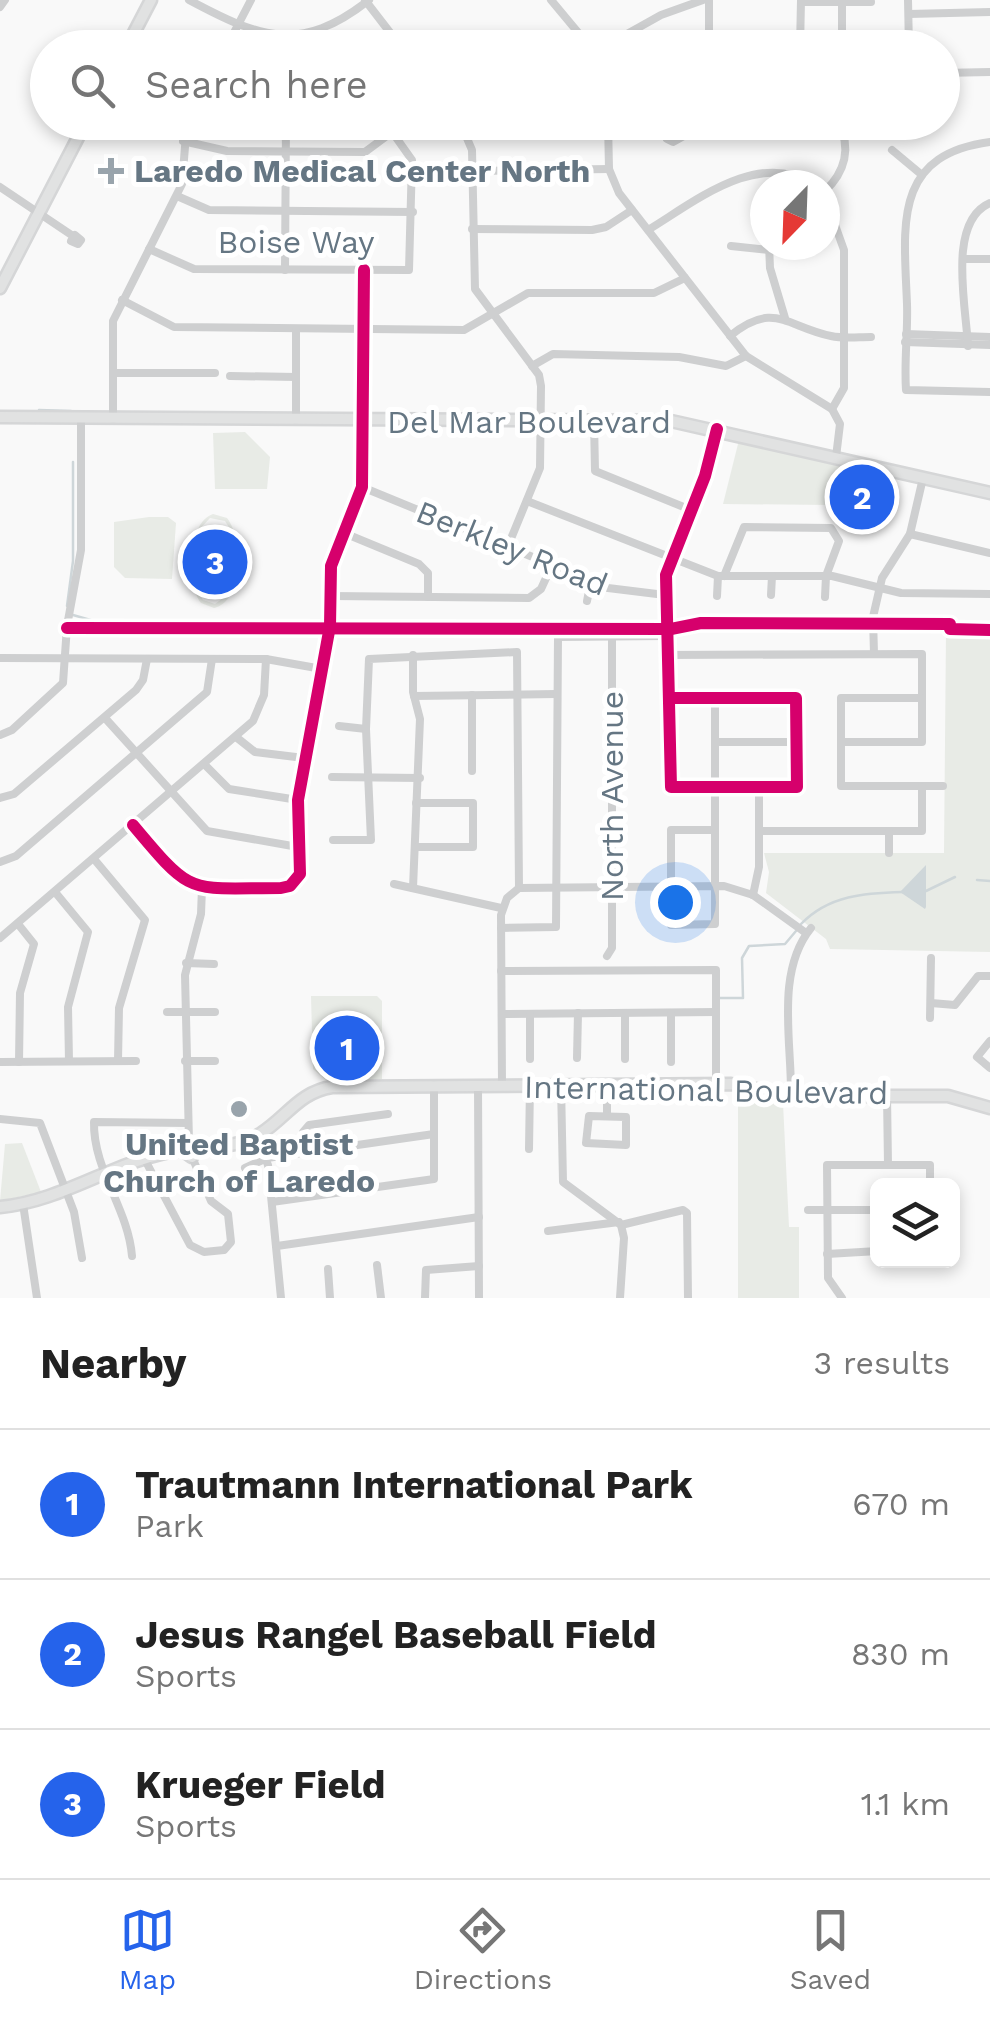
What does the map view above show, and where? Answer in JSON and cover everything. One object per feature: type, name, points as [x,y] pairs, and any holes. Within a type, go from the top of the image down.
[{"type":"main road","points":[[135,30],[151,0]]},
{"type":"main road","points":[[0,288],[77,140]]},
{"type":"main road","name":"Del Mar Boulevard","points":[[4,416],[671,421],[990,494]]},
{"type":"main road","name":"International Boulevard","points":[[256,1137],[297,1100],[324,1088],[716,1084],[791,1096],[948,1096],[990,1108]]},
{"type":"main road","points":[[0,1207],[66,1190],[144,1158],[256,1137]]},
{"type":"street","points":[[0,7],[5,0]]},
{"type":"street","points":[[189,0],[238,26],[257,30]]},
{"type":"street","points":[[236,30],[251,0]]},
{"type":"street","points":[[553,0],[576,30]]},
{"type":"street","points":[[634,30],[660,15],[706,0],[708,30]]},
{"type":"street","points":[[908,0],[908,30]]},
{"type":"street","points":[[322,30],[366,1],[388,30]]},
{"type":"street","points":[[800,30],[801,1],[871,2]]},
{"type":"street","points":[[842,1],[842,30]]},
{"type":"street","points":[[908,14],[990,12]]},
{"type":"street","points":[[960,73],[990,72]]},
{"type":"street","points":[[285,140],[285,270]]},
{"type":"street","points":[[113,419],[114,321],[182,184],[183,141],[226,152],[365,152],[381,140]]},
{"type":"street","name":"Boise Way","points":[[149,248],[194,269],[409,270],[413,177],[410,154],[399,140]]},
{"type":"street","points":[[469,140],[473,280],[542,386],[541,462],[508,546]]},
{"type":"street","points":[[609,140],[610,168],[632,210],[746,356],[832,408],[840,424],[836,457]]},
{"type":"street","points":[[839,170],[844,162],[842,140]]},
{"type":"street","points":[[990,142],[952,149],[922,175],[910,195],[905,216],[906,390],[990,392]]},
{"type":"street","points":[[892,150],[922,175]]},
{"type":"street","points":[[413,177],[610,168]]},
{"type":"street","points":[[648,230],[732,181],[750,178]]},
{"type":"street","points":[[0,186],[73,236]]},
{"type":"street","points":[[177,196],[208,210],[412,212]]},
{"type":"street","points":[[968,341],[966,226],[974,212],[990,203]]},
{"type":"street","points":[[472,228],[592,230],[606,227],[632,210]]},
{"type":"street","points":[[832,408],[843,395],[844,250],[840,238]]},
{"type":"street","points":[[731,246],[750,246]]},
{"type":"street","points":[[964,259],[990,259]]},
{"type":"street","points":[[772,260],[785,318]]},
{"type":"street","points":[[132,826],[177,878],[202,888],[290,886],[300,874],[298,800],[322,669],[331,566],[362,487],[364,270]]},
{"type":"street","points":[[122,300],[174,327],[464,330],[528,293],[654,294],[684,278]]},
{"type":"street","points":[[730,336],[756,319],[785,318],[843,338],[871,337]]},
{"type":"street","points":[[296,330],[296,420]]},
{"type":"street","points":[[968,341],[990,336]]},
{"type":"street","points":[[905,338],[990,345]]},
{"type":"street","points":[[532,366],[553,354],[679,357],[726,366],[746,356]]},
{"type":"street","points":[[113,373],[215,372]]},
{"type":"street","points":[[230,376],[296,377]]},
{"type":"street","points":[[0,735],[12,730],[63,683],[81,550],[81,419]]},
{"type":"street","points":[[594,420],[595,471],[691,510]]},
{"type":"street","points":[[671,698],[796,698],[796,786],[671,787],[665,596],[670,560],[717,429]]},
{"type":"street","points":[[874,654],[879,588],[910,534],[923,478]]},
{"type":"street","name":"Berkley Road","points":[[362,487],[629,594],[665,596]]},
{"type":"street","points":[[527,501],[670,560],[721,576],[826,576],[914,594],[990,594]]},
{"type":"street","points":[[717,596],[740,530],[768,526],[834,529],[839,541],[826,576],[825,597]]},
{"type":"street","points":[[344,532],[420,564],[428,573],[428,597]]},
{"type":"street","points":[[910,534],[990,553]]},
{"type":"street","points":[[330,596],[529,598],[542,589],[552,564]]},
{"type":"street","points":[[771,595],[772,576]]},
{"type":"street","points":[[587,601],[591,580]]},
{"type":"street","name":"North Avenue","points":[[607,956],[612,948],[612,636]]},
{"type":"street","points":[[501,928],[556,927],[558,637],[665,636]]},
{"type":"street","points":[[333,840],[371,840],[366,728],[369,659],[518,652],[519,888],[502,908],[502,1085]]},
{"type":"street","points":[[666,656],[922,654],[922,742],[840,742]]},
{"type":"street","points":[[413,655],[414,696],[420,719],[414,888]]},
{"type":"street","points":[[0,658],[266,658],[322,669]]},
{"type":"street","points":[[0,862],[16,856],[208,692],[212,658]]},
{"type":"street","points":[[0,938],[236,737],[260,708],[266,658]]},
{"type":"street","points":[[0,798],[14,794],[105,718],[144,680],[147,659]]},
{"type":"street","points":[[414,696],[556,694]]},
{"type":"street","points":[[472,695],[472,772]]},
{"type":"street","points":[[715,698],[715,742],[715,787],[715,830],[715,924],[671,926],[671,830],[715,830]]},
{"type":"street","points":[[922,698],[841,698],[841,786],[942,786]]},
{"type":"street","points":[[105,718],[207,831],[298,846]]},
{"type":"street","points":[[339,726],[366,728]]},
{"type":"street","points":[[236,737],[256,752],[304,758]]},
{"type":"street","points":[[715,742],[796,742]]},
{"type":"street","points":[[204,764],[229,788],[298,800]]},
{"type":"street","points":[[332,777],[420,778]]},
{"type":"street","points":[[759,831],[922,831],[922,786]]},
{"type":"street","points":[[753,895],[759,877],[760,787]]},
{"type":"street","points":[[416,803],[473,803],[473,847],[416,847]]},
{"type":"street","points":[[889,831],[889,853]]},
{"type":"street","points":[[94,859],[145,920],[118,1008],[118,1061]]},
{"type":"street","points":[[394,884],[502,908]]},
{"type":"street","points":[[519,888],[715,886],[753,895],[809,931],[791,972],[791,1096]]},
{"type":"street","points":[[144,1158],[190,1245],[210,1252],[227,1249],[231,1242],[228,1214],[212,1201],[190,1149],[188,1123],[186,964],[201,914],[202,888]]},
{"type":"street","points":[[55,892],[82,922],[88,938],[68,1007],[69,1061]]},
{"type":"street","points":[[201,914],[212,916]]},
{"type":"street","points":[[18,924],[34,944],[20,993],[20,1062]]},
{"type":"street","points":[[930,1018],[931,958]]},
{"type":"street","points":[[186,964],[214,964]]},
{"type":"street","points":[[501,971],[716,970],[716,1084]]},
{"type":"street","points":[[931,1004],[955,1005],[978,976],[990,976]]},
{"type":"street","points":[[167,1012],[215,1012]]},
{"type":"street","points":[[502,1014],[716,1012]]},
{"type":"street","points":[[577,1058],[578,1013]]},
{"type":"street","points":[[626,1013],[626,1059]]},
{"type":"street","points":[[671,1013],[671,1062]]},
{"type":"street","points":[[530,1014],[530,1059]]},
{"type":"street","points":[[990,1041],[976,1057],[990,1068]]},
{"type":"street","points":[[0,1062],[136,1061]]},
{"type":"street","points":[[185,1061],[215,1061]]},
{"type":"street","points":[[561,1084],[563,1182],[620,1224]]},
{"type":"street","points":[[607,1084],[607,1116]]},
{"type":"street","points":[[478,1085],[480,1298]]},
{"type":"street","points":[[530,1085],[530,1150]]},
{"type":"street","points":[[272,1202],[434,1179],[434,1086]]},
{"type":"street","points":[[887,1096],[888,1164]]},
{"type":"street","points":[[305,1152],[304,1132],[308,1125],[388,1114]]},
{"type":"street","points":[[607,1116],[628,1120],[626,1145],[590,1146],[587,1118],[607,1116]]},
{"type":"street","points":[[0,1119],[38,1121],[66,1190],[82,1258]]},
{"type":"street","points":[[132,1256],[129,1230],[94,1145],[94,1122],[188,1123]]},
{"type":"street","points":[[245,1168],[267,1158],[434,1134]]},
{"type":"street","points":[[256,1137],[267,1158],[281,1298]]},
{"type":"street","points":[[842,1298],[829,1282],[827,1166],[930,1165],[930,1178]]},
{"type":"street","points":[[23,1204],[37,1298]]},
{"type":"street","points":[[548,1232],[620,1224],[683,1210],[688,1218],[688,1298]]},
{"type":"street","points":[[808,1210],[870,1210]]},
{"type":"street","points":[[277,1246],[479,1217]]},
{"type":"street","points":[[620,1224],[620,1298]]},
{"type":"street","points":[[827,1254],[870,1251]]},
{"type":"street","points":[[378,1265],[381,1298]]},
{"type":"street","points":[[425,1298],[426,1270],[479,1266]]},
{"type":"street","points":[[328,1269],[330,1298]]},
{"type":"shaded area","points":[[245,432],[270,457],[267,489],[215,489],[213,433]]},
{"type":"shaded area","points":[[739,440],[889,476],[874,533],[830,505],[723,504]]},
{"type":"shaded area","points":[[213,514],[227,518],[236,540],[238,554],[231,594],[214,608],[201,603],[196,594],[191,568],[194,541],[198,529]],"holes":[[[210,518],[225,521],[232,532],[231,592],[215,604],[203,600],[197,590],[197,532]]]},
{"type":"shaded area","points":[[168,517],[176,523],[172,579],[125,578],[114,567],[114,522]]},
{"type":"shaded area","points":[[201,531],[229,531],[229,592],[200,592]]},
{"type":"shaded area","points":[[946,632],[990,632],[990,952],[830,949],[826,939],[766,893],[769,872],[764,853],[944,853]]},
{"type":"shaded area","points":[[926,865],[926,907],[925,909],[900,892]]},
{"type":"shaded area","points":[[311,996],[377,996],[382,1001],[382,1079],[327,1081],[313,1069]]},
{"type":"shaded area","points":[[738,1095],[783,1103],[789,1227],[799,1227],[799,1298],[738,1298]]},
{"type":"shaded area","points":[[22,1143],[41,1192],[0,1201],[5,1144]]},
{"type":"waterway","points":[[39,410],[71,411]]},
{"type":"waterway","points":[[67,606],[73,561],[73,462]]},
{"type":"waterway","points":[[73,615],[122,629]]},
{"type":"waterway","points":[[878,629],[990,626]]},
{"type":"waterway","points":[[721,627],[870,629]]},
{"type":"waterway","points":[[926,891],[955,877]]},
{"type":"waterway","points":[[977,880],[990,881]]},
{"type":"waterway","points":[[801,924],[836,901],[903,892]]},
{"type":"waterway","points":[[720,998],[743,998],[742,958],[749,946],[785,944],[796,931]]},
{"type":"cycle path","points":[[133,825],[169,866],[195,884],[281,888],[290,886],[300,874],[298,800],[330,626],[331,566],[362,487],[364,270]]},
{"type":"cycle path","points":[[671,698],[796,698],[797,787],[671,787],[666,575],[705,476],[717,429]]},
{"type":"cycle path","points":[[67,628],[671,629],[701,623],[950,624],[950,629],[990,630]]},
{"type":"place","name":"Laredo Medical Center North","points":[[111,171]]},
{"type":"place","name":"Jesus Rangel Baseball Field","points":[[862,497]]},
{"type":"place","name":"Krueger Field","points":[[215,562]]},
{"type":"place","name":"Trautmann International Park","points":[[347,1048]]},
{"type":"place","name":"United Baptist Church of Laredo","points":[[239,1109]]}]
